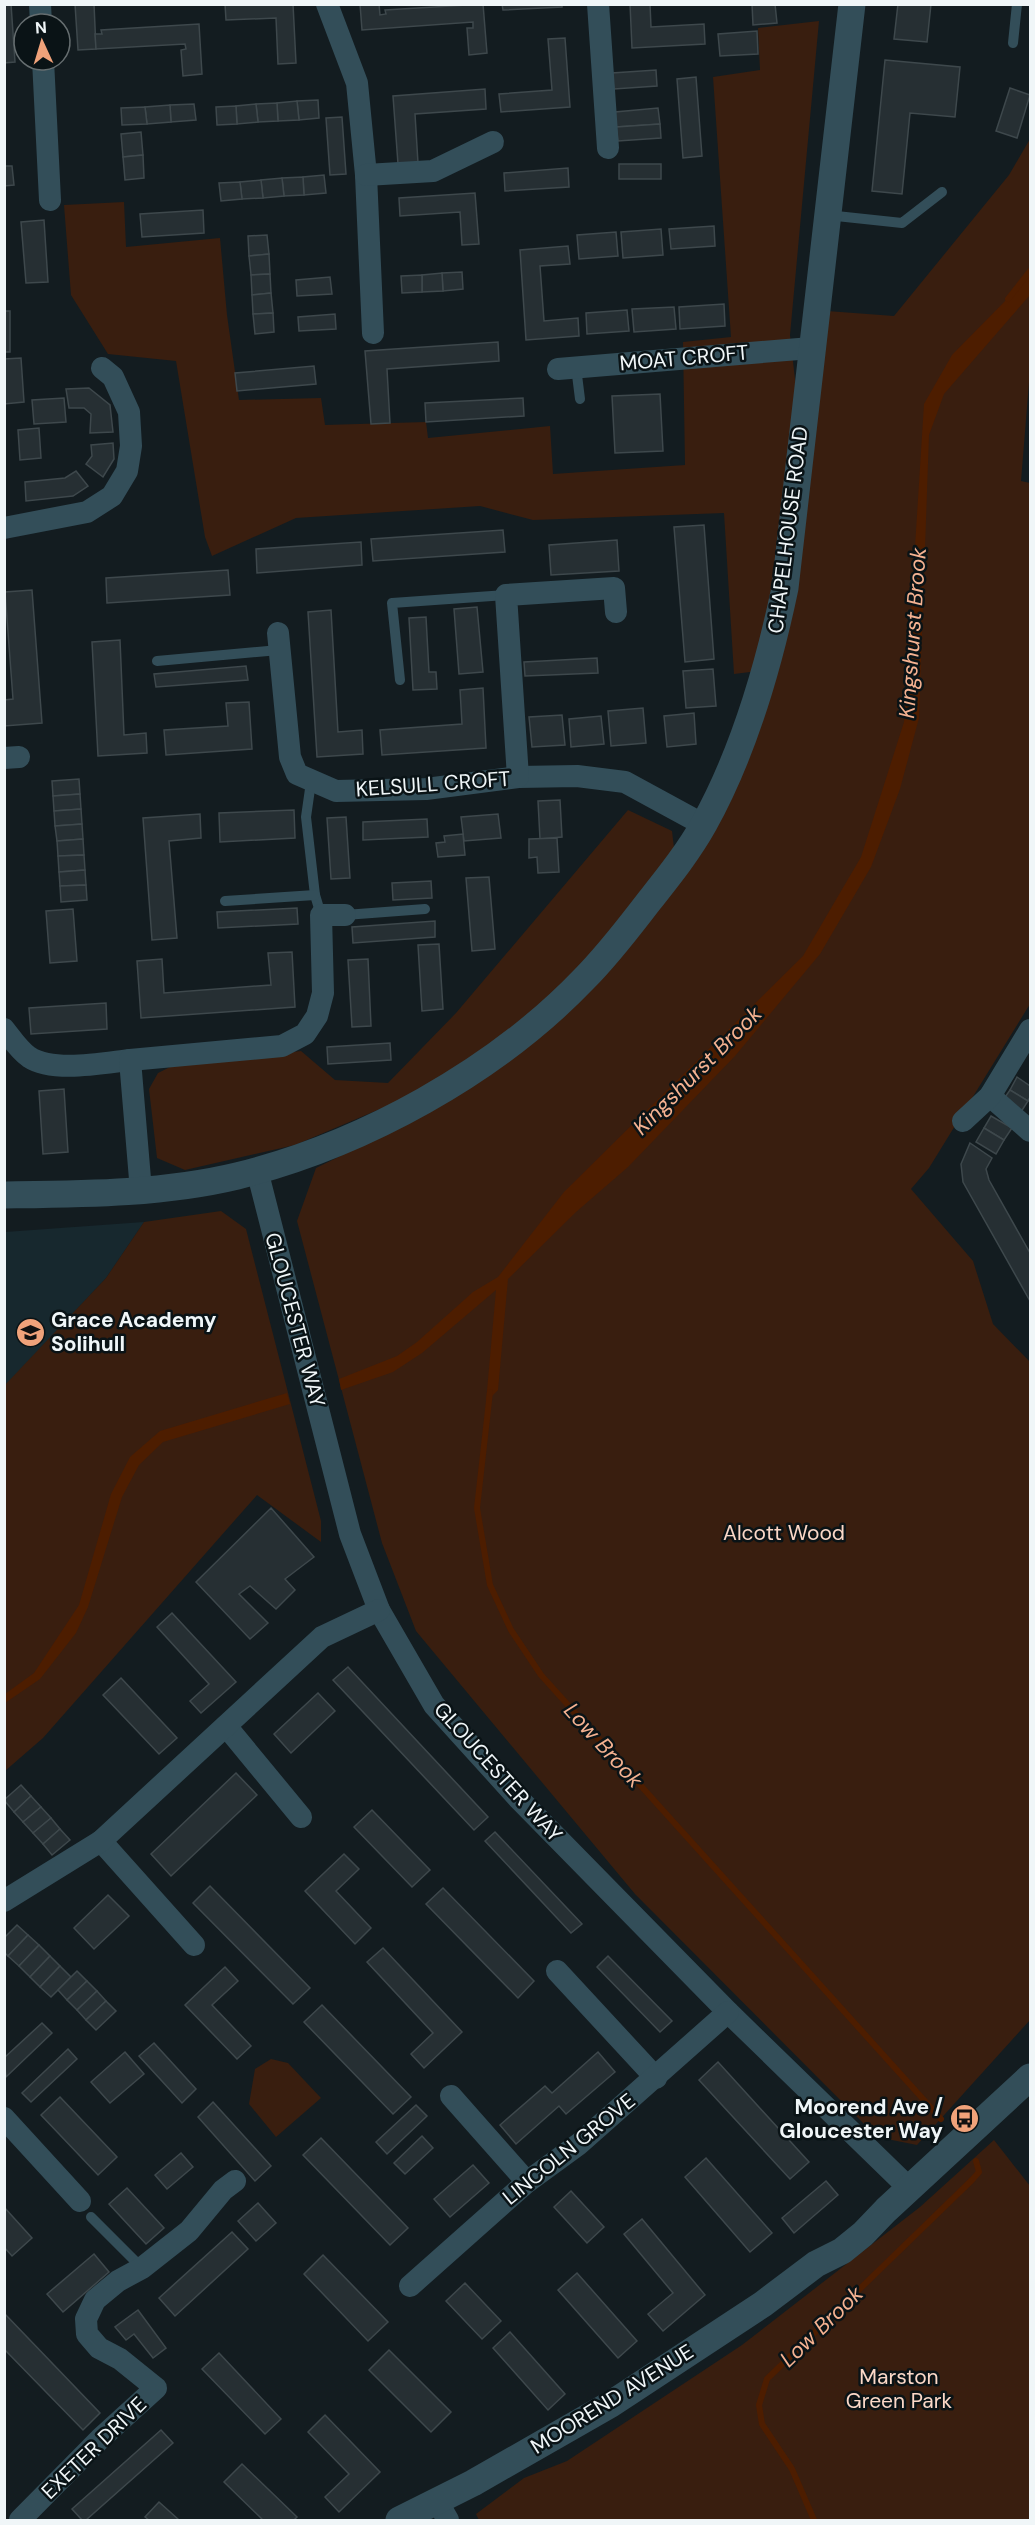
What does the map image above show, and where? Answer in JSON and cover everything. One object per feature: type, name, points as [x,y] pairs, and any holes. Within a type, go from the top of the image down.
[{"type":"street","points":[[327,4],[357,83],[366,175],[374,333]]},
{"type":"street","points":[[598,4],[608,147]]},
{"type":"street","name":"CHAPELHOUSE ROAD","points":[[4,1195],[141,1191],[207,1182],[257,1170],[327,1145],[424,1101],[467,1075],[544,1017],[583,981],[614,948],[704,825],[732,764],[773,646],[785,588],[852,4]]},
{"type":"street","points":[[44,72],[50,200]]},
{"type":"street","points":[[366,175],[433,171],[493,142]]},
{"type":"street","name":"MOAT CROFT","points":[[567,368],[811,348]]},
{"type":"street","points":[[4,528],[87,512],[112,496],[127,471],[131,446],[129,412],[113,377],[102,368]]},
{"type":"street","points":[[518,777],[506,595],[614,588],[616,612]]},
{"type":"street","name":"KELSULL CROFT","points":[[278,642],[290,757],[297,774],[312,782],[336,791],[426,789],[518,777],[577,776],[625,783],[704,825]]},
{"type":"street","points":[[4,1029],[15,1044],[30,1058],[48,1064],[73,1066],[282,1046],[305,1034],[317,1016],[322,993],[318,905],[345,915]]},
{"type":"street","points":[[963,1121],[990,1096],[1030,1029]]},
{"type":"street","points":[[130,1060],[141,1191]]},
{"type":"street","points":[[990,1096],[1030,1131]]},
{"type":"street","name":"GLOUCESTER WAY","points":[[257,1170],[350,1534],[379,1610],[434,1705],[519,1798],[728,2012],[910,2189]]},
{"type":"street","points":[[4,1901],[101,1841],[322,1637],[379,1610]]},
{"type":"street","points":[[226,1726],[302,1817]]},
{"type":"street","points":[[101,1841],[194,1945]]},
{"type":"street","points":[[557,1971],[656,2078]]},
{"type":"street","name":"LINCOLN GROVE","points":[[410,2286],[527,2182],[579,2145],[728,2012]]},
{"type":"street","name":"MOOREND AVENUE","points":[[399,2520],[443,2511],[764,2304],[816,2264],[835,2240],[855,2224],[886,2210],[1030,2077]]},
{"type":"street","points":[[451,2096],[527,2182]]},
{"type":"street","points":[[4,2118],[85,2209]]},
{"type":"street","points":[[142,2268],[189,2231],[223,2190],[235,2181]]},
{"type":"street","name":"EXETER DRIVE","points":[[20,2520],[100,2439],[156,2388],[120,2359],[99,2348],[87,2334],[86,2319],[95,2300],[118,2281],[142,2268]]},
{"type":"lane","points":[[1013,43],[1017,4]]},
{"type":"lane","points":[[827,215],[902,223],[942,192]]},
{"type":"lane","points":[[567,368],[580,399]]},
{"type":"lane","points":[[400,680],[392,603],[506,595]]},
{"type":"lane","points":[[157,661],[278,642]]},
{"type":"lane","points":[[225,900],[318,905],[306,818],[312,782]]},
{"type":"lane","points":[[345,915],[425,909]]},
{"type":"lane","points":[[85,2209],[142,2268]]},
{"type":"shaded area","name":"Grace Academy Solihull","points":[[144,1222],[106,1278],[5,1386],[5,1232]]},
{"type":"green space","points":[[819,21],[790,335],[797,397],[786,499],[758,671],[734,674],[724,513],[533,520],[480,506],[296,518],[212,556],[205,537],[176,361],[108,354],[71,295],[64,205],[124,202],[126,247],[220,238],[227,315],[239,400],[321,398],[325,425],[426,422],[428,438],[550,426],[553,474],[685,465],[683,342],[731,337],[713,77],[760,70],[758,28]]},
{"type":"green space","name":"Alcott Wood","points":[[1030,139],[1030,370],[1021,481],[1030,483],[1030,1004],[929,1168],[911,1189],[973,1261],[993,1324],[1030,1362],[1030,2020],[917,2145],[877,2137],[635,1894],[416,1631],[382,1543],[297,1221],[316,1168],[425,1114],[643,930],[768,701],[827,311],[894,316],[1009,175]]},
{"type":"green space","points":[[628,810],[672,831],[674,848],[612,931],[559,990],[485,1048],[406,1098],[295,1145],[185,1170],[157,1158],[149,1089],[158,1073],[172,1066],[301,1051],[335,1080],[388,1083],[456,1013]]},
{"type":"green space","points":[[221,1211],[246,1229],[321,1521],[321,1542],[257,1495],[43,1738],[5,1771],[4,1386],[106,1278],[144,1222]]},
{"type":"green space","points":[[271,2059],[288,2063],[321,2098],[276,2137],[249,2104],[255,2069]]},
{"type":"green space","name":"Marston Green Park","points":[[994,2140],[1030,2186],[1030,2520],[479,2520],[476,2514],[524,2478],[567,2461],[742,2345],[920,2207]]},
{"type":"water","points":[[1030,271],[1030,295],[944,394],[929,435],[919,718],[900,789],[871,867],[820,954],[735,1056],[628,1167],[576,1212],[508,1279],[498,1390],[486,1402],[496,1290],[422,1353],[393,1372],[341,1390],[339,1379],[397,1356],[417,1342],[473,1292],[498,1277],[564,1192],[803,956],[861,857],[904,722],[924,404],[952,355],[1010,296]]},
{"type":"water","points":[[287,1393],[290,1404],[163,1442],[139,1465],[122,1497],[88,1607],[76,1633],[40,1679],[5,1703],[5,1694],[34,1673],[79,1605],[111,1494],[130,1457],[160,1431]]},
{"type":"building","points":[[4,4],[11,4],[12,62],[4,63]]},
{"type":"building","points":[[75,4],[94,4],[96,49],[78,50]]},
{"type":"building","points":[[225,4],[293,4],[296,63],[278,64],[276,18],[226,20]]},
{"type":"building","points":[[360,4],[379,4],[380,15],[386,14],[385,10],[483,4],[487,53],[469,55],[467,28],[473,28],[473,22],[362,30]]},
{"type":"building","points":[[502,4],[562,4],[562,7],[503,10]]},
{"type":"building","points":[[630,4],[650,4],[651,27],[704,24],[705,44],[632,48]]},
{"type":"building","points":[[752,4],[775,4],[777,23],[753,25]]},
{"type":"building","points":[[898,4],[931,4],[927,42],[894,39]]},
{"type":"building","points":[[199,24],[202,74],[183,76],[181,50],[186,49],[185,44],[96,49],[95,34],[102,34],[101,30]]},
{"type":"building","points":[[757,31],[758,54],[720,56],[718,34]]},
{"type":"building","points":[[565,38],[570,107],[501,112],[499,94],[552,90],[548,39]]},
{"type":"building","points":[[885,60],[960,67],[955,117],[910,113],[902,194],[872,191]]},
{"type":"building","points":[[656,70],[657,86],[614,89],[612,73]]},
{"type":"building","points":[[696,77],[702,156],[683,158],[677,79]]},
{"type":"building","points":[[1010,88],[1030,95],[1017,138],[996,131]]},
{"type":"building","points":[[485,89],[486,109],[415,114],[418,163],[398,164],[393,96]]},
{"type":"building","points":[[318,100],[319,118],[299,120],[297,101]]},
{"type":"building","points":[[297,101],[299,120],[278,121],[277,103]]},
{"type":"building","points":[[277,103],[278,121],[258,122],[256,104]]},
{"type":"building","points":[[194,104],[196,120],[171,122],[170,105]]},
{"type":"building","points":[[256,104],[258,122],[237,124],[236,106]]},
{"type":"building","points":[[170,105],[171,122],[147,124],[145,107]]},
{"type":"building","points":[[236,106],[237,124],[217,125],[216,107]]},
{"type":"building","points":[[145,107],[147,124],[122,125],[121,108]]},
{"type":"building","points":[[658,108],[660,124],[616,127],[615,112]]},
{"type":"building","points":[[342,117],[346,174],[330,175],[326,118]]},
{"type":"building","points":[[660,124],[661,138],[618,141],[616,127]]},
{"type":"building","points":[[141,132],[143,155],[123,157],[121,134]]},
{"type":"building","points":[[143,155],[144,178],[125,180],[123,157]]},
{"type":"building","points":[[619,164],[661,164],[661,179],[619,179]]},
{"type":"building","points":[[4,166],[12,166],[14,185],[4,186]]},
{"type":"building","points":[[568,168],[569,187],[505,191],[504,173]]},
{"type":"building","points":[[324,175],[326,193],[304,195],[303,177]]},
{"type":"building","points":[[303,177],[304,195],[284,196],[282,178]]},
{"type":"building","points":[[282,178],[284,196],[263,198],[261,180]]},
{"type":"building","points":[[261,180],[263,198],[242,199],[240,182]]},
{"type":"building","points":[[240,182],[242,199],[221,201],[219,183]]},
{"type":"building","points":[[475,193],[479,244],[462,245],[460,212],[400,216],[399,198]]},
{"type":"building","points":[[203,210],[204,233],[142,237],[140,214]]},
{"type":"building","points":[[44,220],[48,282],[26,283],[21,222]]},
{"type":"building","points":[[714,226],[715,246],[671,249],[669,229]]},
{"type":"building","points":[[661,229],[663,255],[623,258],[621,232]]},
{"type":"building","points":[[616,232],[618,256],[579,259],[577,235]]},
{"type":"building","points":[[267,235],[269,254],[249,256],[248,236]]},
{"type":"building","points":[[568,246],[570,264],[540,266],[544,321],[578,318],[579,336],[526,340],[520,250]]},
{"type":"building","points":[[269,254],[270,274],[251,275],[249,256]]},
{"type":"building","points":[[462,272],[463,289],[443,291],[442,273]]},
{"type":"building","points":[[442,273],[443,291],[422,292],[422,275]]},
{"type":"building","points":[[270,274],[271,293],[252,295],[251,275]]},
{"type":"building","points":[[422,275],[422,292],[402,293],[401,276]]},
{"type":"building","points":[[330,277],[332,294],[297,296],[296,280]]},
{"type":"building","points":[[271,293],[273,313],[253,314],[252,295]]},
{"type":"building","points":[[724,304],[725,326],[680,329],[679,307]]},
{"type":"building","points":[[674,307],[676,329],[634,332],[632,309]]},
{"type":"building","points":[[627,310],[629,331],[587,334],[586,313]]},
{"type":"building","points":[[4,311],[10,311],[10,352],[4,352]]},
{"type":"building","points":[[273,313],[274,332],[255,334],[253,314]]},
{"type":"building","points":[[335,314],[336,329],[299,331],[298,317]]},
{"type":"building","points":[[498,342],[499,361],[387,369],[390,423],[371,424],[365,351]]},
{"type":"building","points":[[21,358],[24,402],[4,404],[4,359]]},
{"type":"building","points":[[314,366],[316,384],[237,391],[235,373]]},
{"type":"building","points":[[89,388],[110,405],[113,432],[90,433],[91,414],[84,408],[69,408],[66,389]]},
{"type":"building","points":[[660,394],[663,451],[615,453],[612,396]]},
{"type":"building","points":[[64,398],[66,422],[34,424],[32,400]]},
{"type":"building","points":[[523,398],[524,416],[426,422],[425,403]]},
{"type":"building","points":[[39,428],[41,458],[20,460],[18,430]]},
{"type":"building","points":[[113,443],[114,459],[103,477],[86,464],[92,456],[91,445]]},
{"type":"building","points":[[76,471],[88,486],[73,496],[26,501],[25,482],[65,478]]},
{"type":"building","points":[[704,525],[714,659],[685,662],[674,527]]},
{"type":"building","points":[[503,530],[505,552],[373,561],[371,539]]},
{"type":"building","points":[[617,540],[619,571],[551,575],[549,545]]},
{"type":"building","points":[[361,542],[362,565],[257,573],[256,549]]},
{"type":"building","points":[[228,570],[230,595],[107,603],[106,578]]},
{"type":"building","points":[[32,590],[42,723],[4,726],[4,700],[13,699],[5,592]]},
{"type":"building","points":[[477,607],[483,672],[459,674],[454,609]]},
{"type":"building","points":[[331,610],[338,732],[362,730],[363,754],[317,757],[308,612]]},
{"type":"building","points":[[426,617],[429,672],[436,672],[437,689],[413,690],[409,618]]},
{"type":"building","points":[[120,640],[124,735],[146,733],[147,753],[98,756],[92,642]]},
{"type":"building","points":[[597,658],[598,673],[525,676],[524,662]]},
{"type":"building","points":[[246,666],[248,680],[156,687],[154,674]]},
{"type":"building","points":[[713,669],[716,706],[686,708],[683,671]]},
{"type":"building","points":[[483,688],[486,748],[382,755],[380,730],[462,724],[460,690]]},
{"type":"building","points":[[249,702],[252,749],[166,755],[164,730],[228,726],[226,703]]},
{"type":"building","points":[[643,708],[646,743],[611,746],[608,711]]},
{"type":"building","points":[[694,713],[696,744],[667,747],[664,716]]},
{"type":"building","points":[[562,715],[565,745],[532,747],[529,717]]},
{"type":"building","points":[[601,716],[604,744],[571,747],[569,719]]},
{"type":"building","points":[[79,779],[80,794],[53,796],[52,781]]},
{"type":"building","points":[[80,794],[81,809],[54,811],[53,796]]},
{"type":"building","points":[[560,800],[562,837],[540,839],[538,801]]},
{"type":"building","points":[[81,809],[82,824],[55,826],[54,811]]},
{"type":"building","points":[[294,810],[295,838],[220,842],[219,813]]},
{"type":"building","points":[[200,814],[201,838],[169,841],[177,938],[152,940],[143,818]]},
{"type":"building","points":[[498,814],[501,838],[464,841],[461,817]]},
{"type":"building","points":[[346,817],[350,878],[331,879],[327,818]]},
{"type":"building","points":[[427,819],[428,837],[363,840],[363,822]]},
{"type":"building","points":[[82,824],[83,839],[57,841],[55,826]]},
{"type":"building","points":[[463,834],[465,855],[438,857],[436,843],[445,842],[444,836]]},
{"type":"building","points":[[557,838],[559,872],[538,873],[537,857],[529,858],[529,839]]},
{"type":"building","points":[[83,839],[84,855],[58,856],[57,841]]},
{"type":"building","points":[[84,855],[85,870],[59,872],[58,856]]},
{"type":"building","points":[[85,870],[86,885],[60,886],[59,872]]},
{"type":"building","points":[[489,877],[495,949],[472,951],[466,878]]},
{"type":"building","points":[[431,881],[432,898],[393,900],[392,883]]},
{"type":"building","points":[[86,885],[87,900],[61,902],[60,886]]},
{"type":"building","points":[[297,908],[298,924],[218,928],[217,912]]},
{"type":"building","points":[[73,909],[77,961],[50,963],[46,911]]},
{"type":"building","points":[[435,921],[435,937],[353,943],[352,927]]},
{"type":"building","points":[[439,944],[443,1009],[422,1011],[418,945]]},
{"type":"building","points":[[292,952],[295,1007],[141,1018],[137,961],[162,959],[164,993],[271,985],[268,953]]},
{"type":"building","points":[[368,959],[371,1026],[352,1027],[348,960]]},
{"type":"building","points":[[106,1003],[107,1029],[31,1034],[29,1008]]},
{"type":"building","points":[[390,1043],[391,1060],[328,1064],[327,1047]]},
{"type":"building","points":[[1017,1077],[1030,1086],[1028,1101],[1010,1090]]},
{"type":"building","points":[[64,1089],[68,1152],[43,1154],[39,1091]]},
{"type":"building","points":[[1010,1090],[1028,1101],[1021,1112],[1003,1100]]},
{"type":"building","points":[[991,1116],[1012,1128],[1004,1140],[984,1128]]},
{"type":"building","points":[[984,1128],[1004,1140],[996,1154],[976,1142]]},
{"type":"building","points":[[970,1143],[992,1158],[986,1169],[989,1180],[1030,1253],[1030,1301],[963,1182],[961,1164]]},
{"type":"building","points":[[271,1508],[314,1557],[285,1579],[295,1590],[276,1609],[250,1586],[239,1594],[268,1623],[250,1639],[196,1582]]},
{"type":"building","points":[[172,1613],[236,1682],[201,1713],[190,1701],[209,1684],[157,1627]]},
{"type":"building","points":[[348,1667],[488,1817],[474,1830],[333,1680]]},
{"type":"building","points":[[121,1678],[177,1738],[159,1754],[103,1695]]},
{"type":"building","points":[[318,1693],[335,1711],[291,1753],[274,1734]]},
{"type":"building","points":[[236,1773],[257,1795],[171,1876],[151,1854]]},
{"type":"building","points":[[21,1785],[31,1796],[14,1812],[4,1800]]},
{"type":"building","points":[[31,1796],[41,1807],[23,1822],[14,1812]]},
{"type":"building","points":[[41,1807],[51,1818],[33,1833],[23,1822]]},
{"type":"building","points":[[372,1810],[430,1870],[412,1887],[354,1827]]},
{"type":"building","points":[[51,1818],[60,1829],[43,1844],[33,1833]]},
{"type":"building","points":[[60,1829],[70,1840],[52,1855],[43,1844]]},
{"type":"building","points":[[495,1832],[582,1924],[571,1933],[485,1841]]},
{"type":"building","points":[[344,1854],[359,1869],[336,1891],[371,1928],[355,1944],[305,1891]]},
{"type":"building","points":[[210,1886],[310,1988],[293,2004],[193,1903]]},
{"type":"building","points":[[443,1888],[534,1981],[518,1998],[426,1904]]},
{"type":"building","points":[[108,1895],[129,1916],[94,1949],[74,1928]]},
{"type":"building","points":[[17,1925],[28,1935],[8,1956],[4,1952],[4,1938]]},
{"type":"building","points":[[28,1935],[39,1945],[19,1966],[8,1956]]},
{"type":"building","points":[[39,1945],[50,1956],[30,1977],[19,1966]]},
{"type":"building","points":[[383,1948],[462,2032],[424,2068],[411,2054],[433,2033],[367,1962]]},
{"type":"building","points":[[50,1956],[60,1966],[40,1987],[30,1977]]},
{"type":"building","points":[[608,1956],[672,2021],[660,2032],[597,1967]]},
{"type":"building","points":[[60,1966],[71,1977],[51,1997],[40,1987]]},
{"type":"building","points":[[225,1967],[238,1981],[212,2005],[251,2046],[237,2059],[185,2005]]},
{"type":"building","points":[[77,1971],[87,1981],[67,2000],[58,1990]]},
{"type":"building","points":[[87,1981],[97,1991],[77,2010],[67,2000]]},
{"type":"building","points":[[97,1991],[106,2001],[86,2020],[77,2010]]},
{"type":"building","points":[[106,2001],[116,2011],[96,2030],[86,2020]]},
{"type":"building","points":[[322,2005],[411,2097],[393,2114],[304,2022]]},
{"type":"building","points":[[42,2023],[52,2033],[6,2077],[4,2058]]},
{"type":"building","points":[[154,2043],[196,2089],[182,2103],[139,2056]]},
{"type":"building","points":[[68,2049],[77,2059],[31,2102],[22,2093]]},
{"type":"building","points":[[125,2052],[144,2074],[110,2103],[91,2082]]},
{"type":"building","points":[[598,2052],[615,2072],[566,2114],[559,2106],[516,2144],[500,2125],[545,2086],[552,2093]]},
{"type":"building","points":[[718,2062],[809,2162],[790,2179],[699,2080]]},
{"type":"building","points":[[60,2097],[117,2157],[98,2175],[41,2115]]},
{"type":"building","points":[[213,2102],[271,2166],[255,2181],[198,2117]]},
{"type":"building","points":[[416,2105],[427,2116],[387,2154],[376,2142]]},
{"type":"building","points":[[422,2136],[433,2148],[405,2174],[394,2163]]},
{"type":"building","points":[[321,2138],[408,2228],[390,2245],[303,2155]]},
{"type":"building","points":[[181,2153],[193,2167],[167,2189],[155,2175]]},
{"type":"building","points":[[706,2158],[772,2233],[750,2252],[685,2177]]},
{"type":"building","points":[[473,2165],[489,2183],[450,2217],[434,2199]]},
{"type":"building","points":[[826,2181],[838,2195],[794,2233],[782,2218]]},
{"type":"building","points":[[127,2188],[164,2228],[146,2244],[109,2204]]},
{"type":"building","points":[[571,2191],[604,2227],[587,2243],[554,2207]]},
{"type":"building","points":[[258,2203],[276,2223],[256,2241],[238,2221]]},
{"type":"building","points":[[4,2207],[32,2238],[12,2256],[4,2247]]},
{"type":"building","points":[[642,2219],[705,2295],[663,2331],[648,2314],[673,2293],[624,2234]]},
{"type":"building","points":[[232,2232],[248,2249],[175,2316],[159,2298]]},
{"type":"building","points":[[94,2254],[109,2272],[63,2312],[47,2294]]},
{"type":"building","points":[[323,2255],[388,2322],[368,2341],[304,2274]]},
{"type":"building","points":[[577,2273],[637,2341],[618,2358],[558,2290]]},
{"type":"building","points":[[465,2283],[501,2321],[482,2339],[446,2301]]},
{"type":"building","points":[[138,2310],[166,2348],[153,2358],[134,2334],[126,2340],[115,2327]]},
{"type":"building","points":[[4,2313],[100,2413],[83,2430],[4,2349]]},
{"type":"building","points":[[510,2332],[565,2394],[548,2410],[493,2348]]},
{"type":"building","points":[[389,2350],[451,2412],[431,2432],[369,2370]]},
{"type":"building","points":[[219,2353],[281,2419],[265,2434],[202,2369]]},
{"type":"building","points":[[325,2415],[380,2472],[339,2512],[325,2497],[349,2474],[308,2432]]},
{"type":"building","points":[[161,2430],[173,2443],[86,2520],[82,2520],[72,2509]]},
{"type":"building","points":[[242,2464],[297,2517],[294,2520],[263,2520],[224,2482]]},
{"type":"building","points":[[159,2502],[179,2520],[149,2520],[145,2517]]},
{"type":"waterway","name":"Kingshurst Brook","points":[[1008,299],[1030,271]]},
{"type":"waterway","name":"Low Brook","points":[[490,1392],[477,1508],[490,1585],[511,1630],[541,1675],[941,2119]]},
{"type":"waterway","name":"Low Brook","points":[[814,2520],[792,2469],[762,2424],[759,2405],[767,2379],[972,2180],[979,2172],[976,2161]]},
{"type":"place","name":"Grace Academy Solihull","points":[[30,1332]]},
{"type":"place","name":"Moorend Ave / Gloucester Way","points":[[964,2119]]}]
